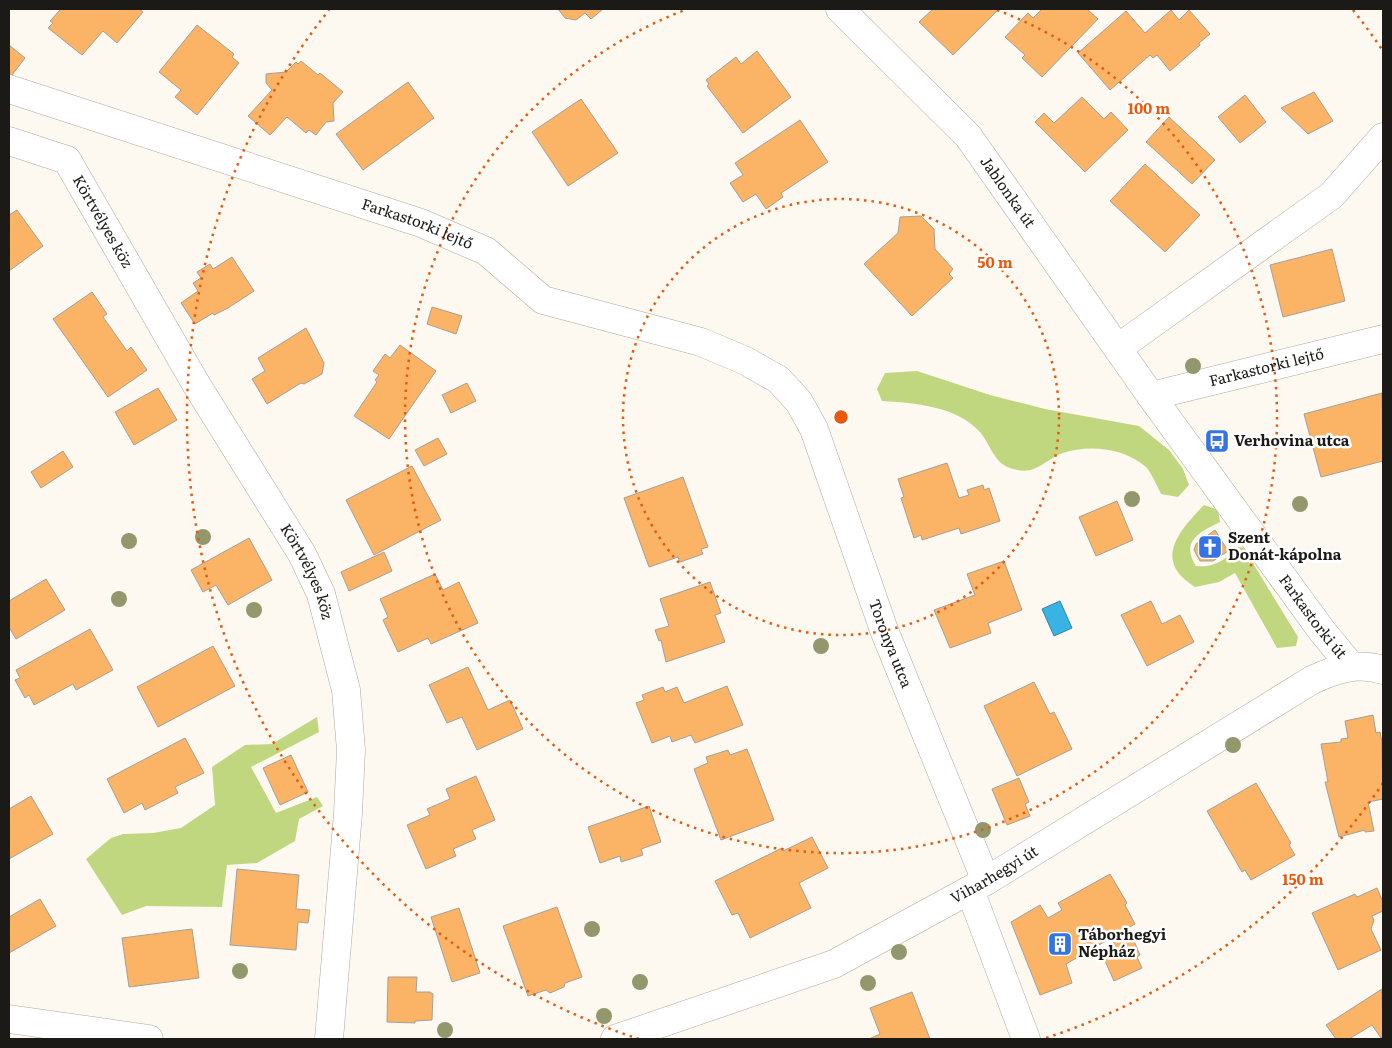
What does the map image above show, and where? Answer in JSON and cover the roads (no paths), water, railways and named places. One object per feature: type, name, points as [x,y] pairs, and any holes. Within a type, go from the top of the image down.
[{"type":"street","name":"Jablonka út","points":[[840,9],[968,136],[1150,396]]},
{"type":"street","name":"Farkastorki lejtő","points":[[9,90],[421,223],[486,251],[543,300],[701,342],[746,361],[779,380],[799,402]]},
{"type":"street","points":[[1118,348],[1332,196],[1383,137]]},
{"type":"street","name":"Körtvélyes köz","points":[[9,141],[66,160],[196,384],[302,554],[323,604],[346,690],[351,750],[348,813],[330,1039]]},
{"type":"street","name":"Farkastorki lejtő","points":[[1150,396],[1383,339]]},
{"type":"street","name":"Farkastorki út","points":[[1150,396],[1322,631],[1351,666],[1370,666],[1383,670]]},
{"type":"street","name":"Toronya utca","points":[[799,402],[814,429],[884,630],[978,886],[1026,1039]]},
{"type":"street","name":"Viharhegyi út","points":[[615,1039],[834,964],[978,886],[1312,680],[1332,671],[1351,666]]},
{"type":"street","points":[[9,1019],[149,1039]]},
{"type":"water","points":[[1060,601],[1072,628],[1054,636],[1042,609]]},
{"type":"place","name":"Verhovina utca","points":[[1217,441]]},
{"type":"place","name":"Szent Donát-kápolna","points":[[1210,547]]},
{"type":"place","name":"Táborhegyi Népház","points":[[1060,944]]}]
